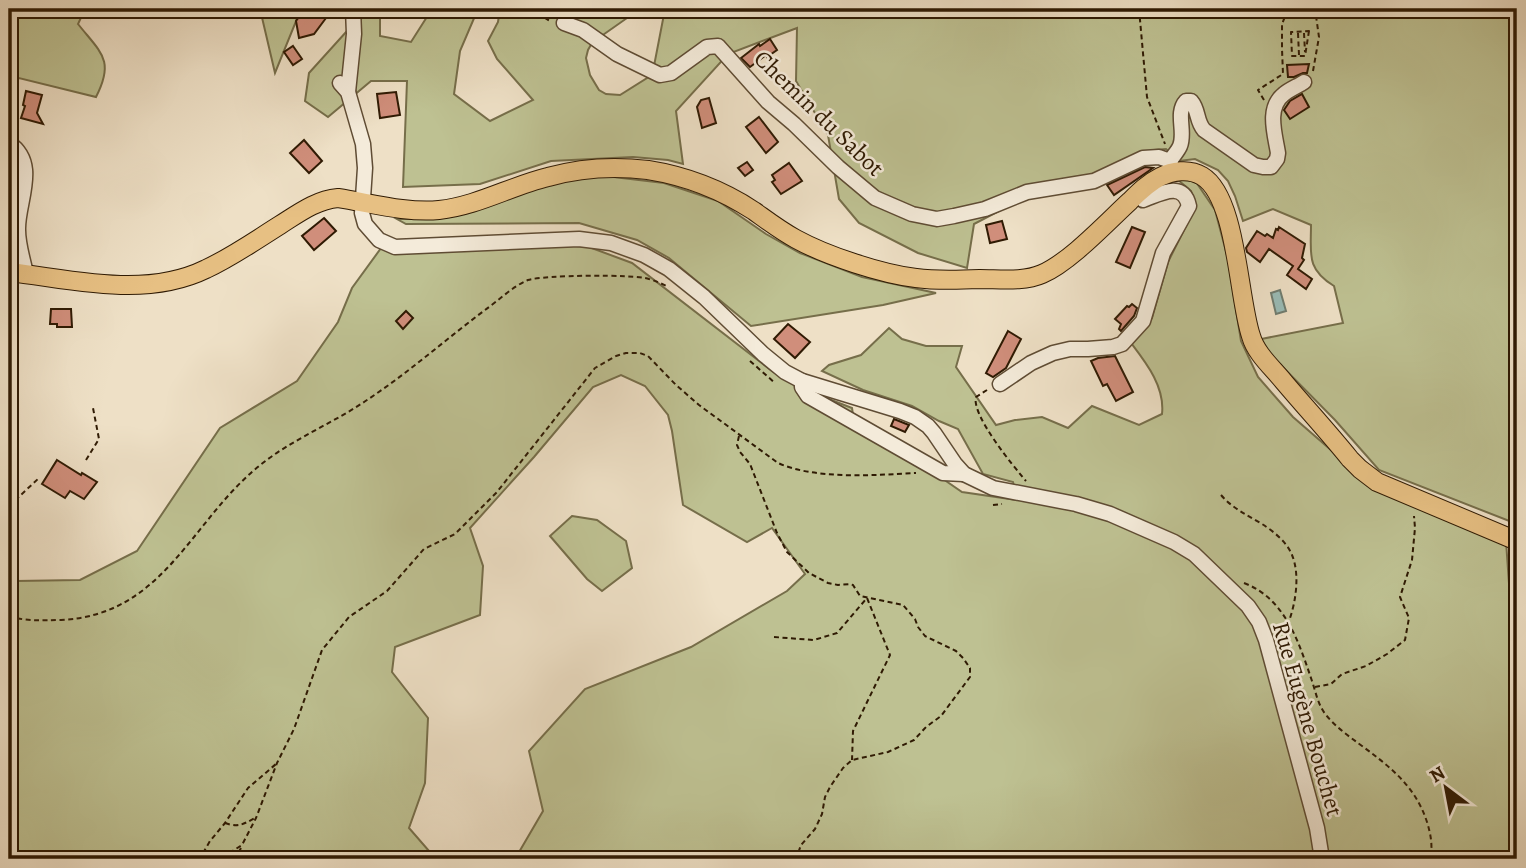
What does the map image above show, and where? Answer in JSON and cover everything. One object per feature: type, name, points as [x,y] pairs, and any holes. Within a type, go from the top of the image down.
[{"type":"main road","points":[[18,273],[127,285],[169,281],[221,261],[318,202],[328,199],[338,198],[416,210],[438,210],[478,201],[547,177],[610,168],[648,170],[695,182],[740,203],[797,240],[840,258],[897,275],[917,278],[997,279],[1034,276],[1053,268],[1072,254],[1138,193],[1172,167],[1200,174],[1214,187],[1222,203],[1248,324],[1256,348],[1360,469],[1377,482],[1517,541]]},
{"type":"street","points":[[352,9],[354,34],[344,87],[363,144],[365,168],[362,213],[365,224],[379,240],[395,247],[579,239],[611,243],[645,255],[669,269],[704,297],[785,372],[802,381],[915,417],[928,426],[964,474]]},
{"type":"street","name":"Chemin du Sabot","points":[[564,23],[583,30],[617,54],[660,75],[671,73],[707,47],[718,46],[768,102],[838,167],[875,198],[912,214],[937,219],[985,209],[1027,192],[1094,181],[1143,158],[1159,157],[1172,167]]},
{"type":"street","points":[[1172,167],[1181,146],[1181,110],[1186,101],[1195,106],[1203,130],[1254,164],[1271,167],[1275,164],[1278,153],[1273,110],[1283,95],[1304,82]]},
{"type":"street","points":[[9,143],[20,155],[26,179],[19,219],[18,273]]},
{"type":"street","points":[[1000,384],[1031,363],[1053,353],[1122,344],[1143,321],[1163,253],[1189,206],[1185,196],[1179,193],[1162,191],[1143,200],[1138,193]]},
{"type":"street","points":[[802,381],[807,396],[943,473],[964,474]]},
{"type":"street","name":"Rue Eugène Bouchet","points":[[964,474],[993,488],[1076,505],[1128,521],[1174,542],[1194,554],[1248,606],[1259,622],[1266,640],[1317,828],[1322,859]]},
{"type":"path","points":[[530,9],[548,20],[564,23]]},
{"type":"path","points":[[1139,9],[1147,97],[1172,167]]},
{"type":"path","points":[[1260,93],[1258,90],[1283,74],[1282,24],[1288,9]]},
{"type":"path","points":[[1304,82],[1312,75],[1319,37],[1315,9]]},
{"type":"path","points":[[1310,31],[1305,57],[1292,56],[1292,32],[1310,31]]},
{"type":"path","points":[[1298,32],[1299,57]]},
{"type":"path","points":[[1304,32],[1305,57]]},
{"type":"path","points":[[9,616],[26,621],[79,619],[119,607],[162,575],[242,481],[260,465],[297,440],[367,401],[528,280],[545,276],[633,276],[649,278],[673,289]]},
{"type":"path","points":[[235,859],[256,818],[277,763],[294,729],[322,650],[349,617],[387,591],[424,549],[455,534],[497,492],[595,368],[616,356],[640,353],[648,356],[691,398],[778,463],[790,469],[854,475],[929,473],[937,470]]},
{"type":"path","points":[[750,361],[775,383]]},
{"type":"path","points":[[1000,384],[982,392],[975,402],[985,426],[1003,454],[1039,498]]},
{"type":"path","points":[[86,460],[99,439],[93,408]]},
{"type":"path","points":[[739,435],[737,445],[750,464],[777,533],[787,552],[798,564],[817,579],[838,586],[850,583],[860,596],[903,605],[925,636],[956,651],[970,668],[970,677],[941,716],[914,740],[888,752],[852,760],[844,768],[830,787],[815,829],[801,845],[796,859]]},
{"type":"path","points":[[9,506],[39,478]]},
{"type":"path","points":[[1221,495],[1227,503],[1275,533],[1292,555],[1296,579],[1289,622]]},
{"type":"path","points":[[1314,687],[1331,684],[1342,674],[1366,666],[1405,640],[1409,618],[1400,597],[1412,560],[1415,528],[1412,497]]},
{"type":"path","points":[[1238,580],[1249,584],[1266,597],[1289,622],[1297,637],[1318,701],[1333,724],[1381,760],[1413,791],[1431,834],[1430,859]]},
{"type":"path","points":[[774,637],[814,640],[837,633],[867,598]]},
{"type":"path","points":[[852,760],[853,731],[890,655],[867,598]]},
{"type":"path","points":[[197,859],[248,788],[277,763]]},
{"type":"path","points":[[225,823],[234,827],[256,818]]},
{"type":"path","points":[[201,855],[231,852],[242,845]]},
{"type":"path","points":[[764,859],[766,855],[776,859]]},
{"type":"green space","points":[[9,9],[85,9],[78,24],[99,50],[105,65],[102,84],[96,97],[19,78],[9,89]]},
{"type":"green space","points":[[260,9],[301,9],[275,73]]},
{"type":"green space","points":[[353,9],[380,9],[380,36],[411,42],[432,9],[478,9],[460,51],[454,94],[490,121],[533,100],[497,59],[488,41],[498,22],[500,9],[646,9],[627,18],[600,37],[588,50],[586,58],[590,75],[599,90],[606,94],[620,95],[647,78],[654,66],[665,9],[1517,9],[1517,524],[1379,470],[1335,420],[1256,340],[1343,323],[1334,286],[1314,267],[1311,225],[1273,209],[1243,221],[1228,181],[1218,170],[1195,159],[1179,161],[1166,149],[1154,150],[1109,170],[1030,195],[974,224],[967,268],[918,253],[859,223],[839,199],[828,135],[796,81],[797,28],[728,54],[676,111],[683,164],[633,157],[551,161],[480,184],[403,187],[407,81],[371,81],[328,117],[305,101],[309,73],[347,31]]},
{"type":"green space","points":[[605,176],[664,183],[718,201],[766,234],[800,253],[862,277],[936,293],[883,305],[751,326],[669,258],[637,240],[579,223],[406,224],[397,219],[418,219],[551,180]]},
{"type":"green space","points":[[1177,179],[1196,182],[1215,210],[1228,259],[1241,341],[1258,377],[1293,417],[1370,484],[1506,541],[1512,626],[1517,628],[1517,859],[515,859],[543,811],[529,751],[585,689],[691,647],[787,591],[805,574],[772,528],[747,542],[683,505],[668,415],[645,386],[621,375],[593,387],[470,528],[483,566],[480,615],[395,647],[392,672],[428,718],[425,783],[409,828],[436,859],[9,859],[9,578],[16,581],[80,580],[137,551],[220,428],[297,381],[338,322],[352,288],[384,244],[525,242],[589,247],[632,263],[772,371],[798,387],[852,408],[855,428],[930,470],[962,492],[1017,500],[1013,482],[983,474],[958,429],[912,406],[863,390],[822,371],[829,365],[861,355],[889,328],[902,339],[926,346],[962,346],[956,367],[996,425],[1042,417],[1068,428],[1092,406],[1139,425],[1162,414],[1158,385],[1131,343],[1152,318],[1168,262],[1196,206],[1191,191]]},
{"type":"green space","points":[[572,516],[597,520],[626,541],[632,568],[602,591],[587,579],[550,536]]},
{"type":"water","points":[[1280,290],[1286,311],[1276,314],[1271,293]]},
{"type":"building","points":[[305,9],[326,9],[326,18],[314,34],[299,38],[296,21]]},
{"type":"building","points":[[770,39],[777,50],[767,57],[766,55],[750,67],[741,58],[759,44],[760,46]]},
{"type":"building","points":[[293,46],[302,59],[293,65],[284,52]]},
{"type":"building","points":[[1309,64],[1307,73],[1288,77],[1287,65]]},
{"type":"building","points":[[26,91],[42,95],[37,113],[43,124],[21,118]]},
{"type":"building","points":[[396,92],[400,115],[380,118],[377,94]]},
{"type":"building","points":[[1302,94],[1309,107],[1290,119],[1284,110],[1290,101]]},
{"type":"building","points":[[709,98],[716,123],[702,128],[697,107],[701,100]]},
{"type":"building","points":[[759,117],[778,142],[766,153],[746,127]]},
{"type":"building","points":[[304,140],[322,161],[309,173],[290,153]]},
{"type":"building","points":[[747,162],[753,170],[745,176],[738,168]]},
{"type":"building","points":[[789,163],[802,181],[781,194],[772,182],[775,180],[772,175]]},
{"type":"building","points":[[1145,167],[1153,168],[1114,195],[1107,185]]},
{"type":"building","points":[[324,218],[336,231],[314,250],[302,236]]},
{"type":"building","points":[[1002,221],[1007,239],[990,243],[986,225]]},
{"type":"building","points":[[1132,227],[1145,232],[1130,268],[1116,262]]},
{"type":"building","points":[[1279,227],[1305,244],[1302,258],[1304,260],[1298,269],[1312,279],[1306,289],[1287,275],[1293,266],[1269,249],[1260,262],[1247,252],[1246,248],[1257,231],[1273,238]]},
{"type":"building","points":[[1132,304],[1137,308],[1134,316],[1121,331],[1121,324],[1115,319]]},
{"type":"building","points":[[51,309],[71,309],[72,327],[50,324]]},
{"type":"building","points":[[406,311],[413,318],[403,329],[396,321]]},
{"type":"building","points":[[788,324],[810,342],[795,358],[774,339]]},
{"type":"building","points":[[1008,331],[1021,339],[1006,368],[993,377],[986,373]]},
{"type":"building","points":[[1115,356],[1133,392],[1116,401],[1107,384],[1103,386],[1091,361]]},
{"type":"building","points":[[894,419],[909,425],[905,432],[891,426]]},
{"type":"building","points":[[57,460],[97,482],[84,499],[70,491],[65,498],[42,484]]}]
